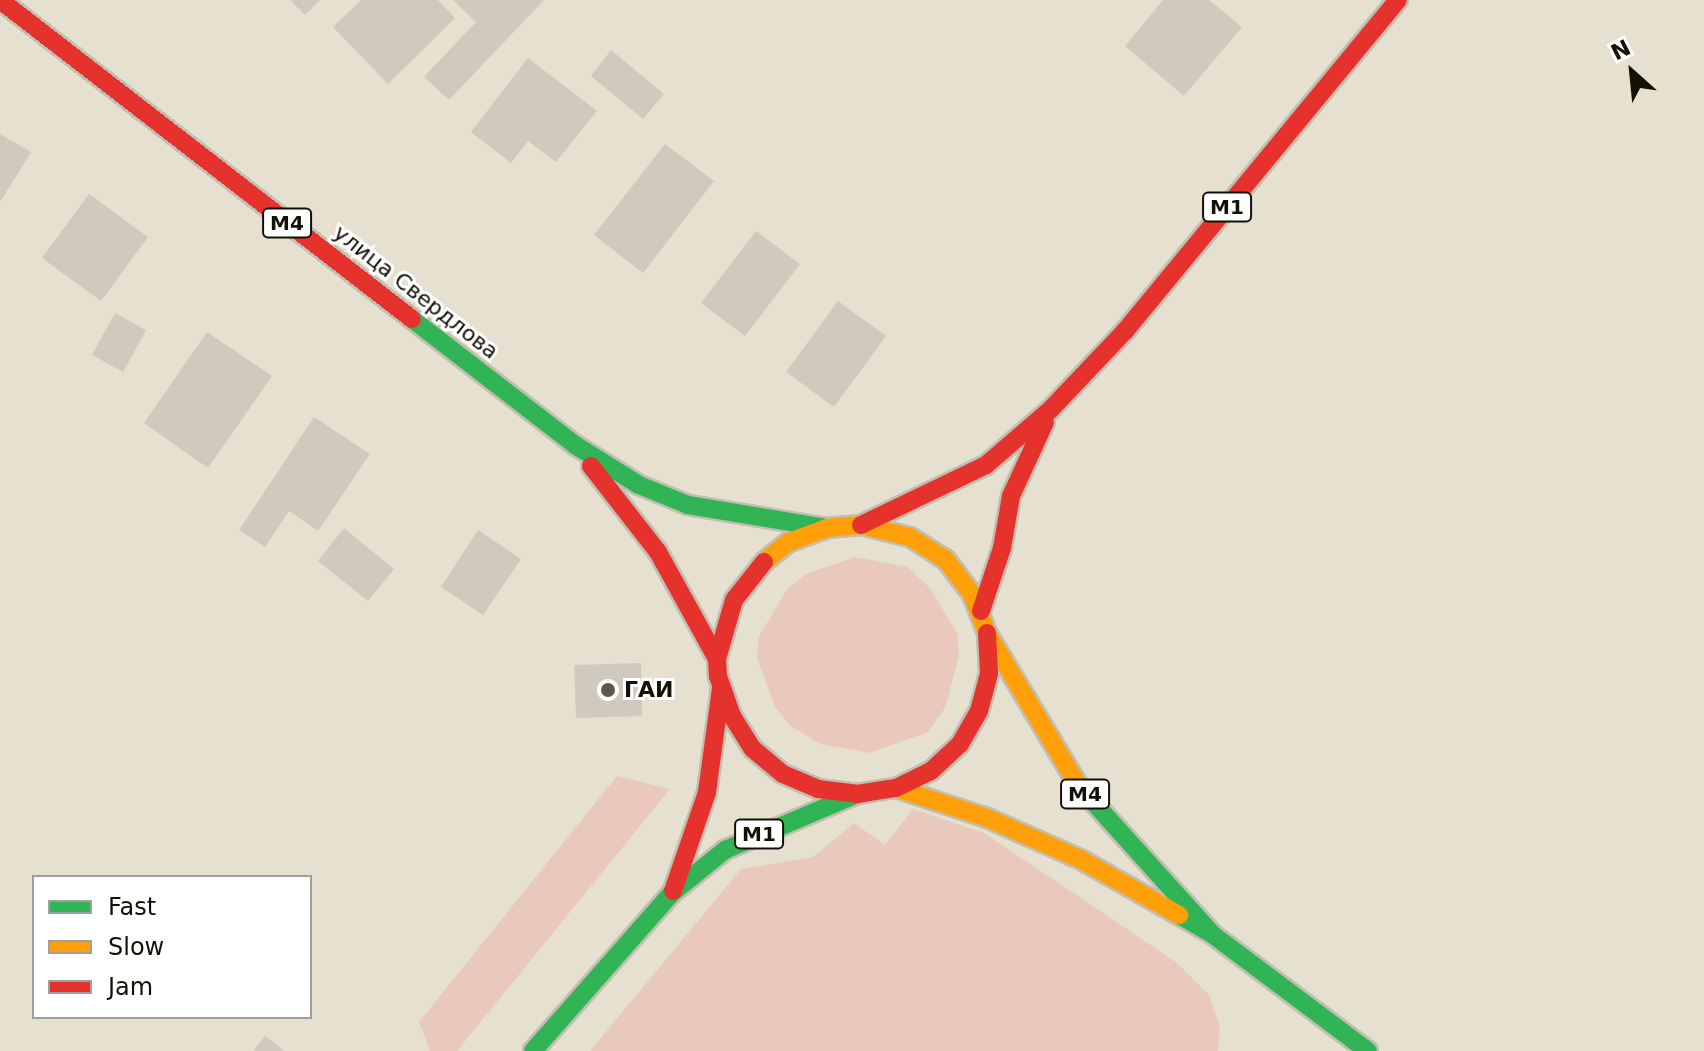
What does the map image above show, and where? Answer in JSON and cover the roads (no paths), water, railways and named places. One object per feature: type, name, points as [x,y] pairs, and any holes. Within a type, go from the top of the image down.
[{"type":"highway","name":"улица Свердлова","points":[[0,0],[575,445],[639,485],[688,505],[827,528]]},
{"type":"highway","name":"M1","points":[[861,525],[986,465],[1051,409],[1125,331],[1398,0]]},
{"type":"highway","name":"M1","points":[[981,611],[1011,496],[1051,409]]},
{"type":"highway","name":"улица Свердлова","points":[[575,445],[658,552],[717,659]]},
{"type":"highway","points":[[861,525],[910,537],[946,560],[981,611],[987,633],[989,673],[979,711],[966,733],[931,771],[896,788],[857,794],[818,789],[783,774],[753,749],[721,689],[717,659],[734,600],[757,567],[789,542],[827,528],[861,525]]},
{"type":"highway","name":"M4","points":[[987,633],[1072,778],[1212,934]]},
{"type":"highway","name":"M1","points":[[672,893],[707,792],[721,689]]},
{"type":"highway","name":"M4","points":[[896,788],[1054,846],[1212,934],[1368,1051]]},
{"type":"highway","name":"M1","points":[[533,1051],[672,893],[725,850],[857,794]]},
{"type":"place","name":"ГАИ","points":[[608,690]]}]
